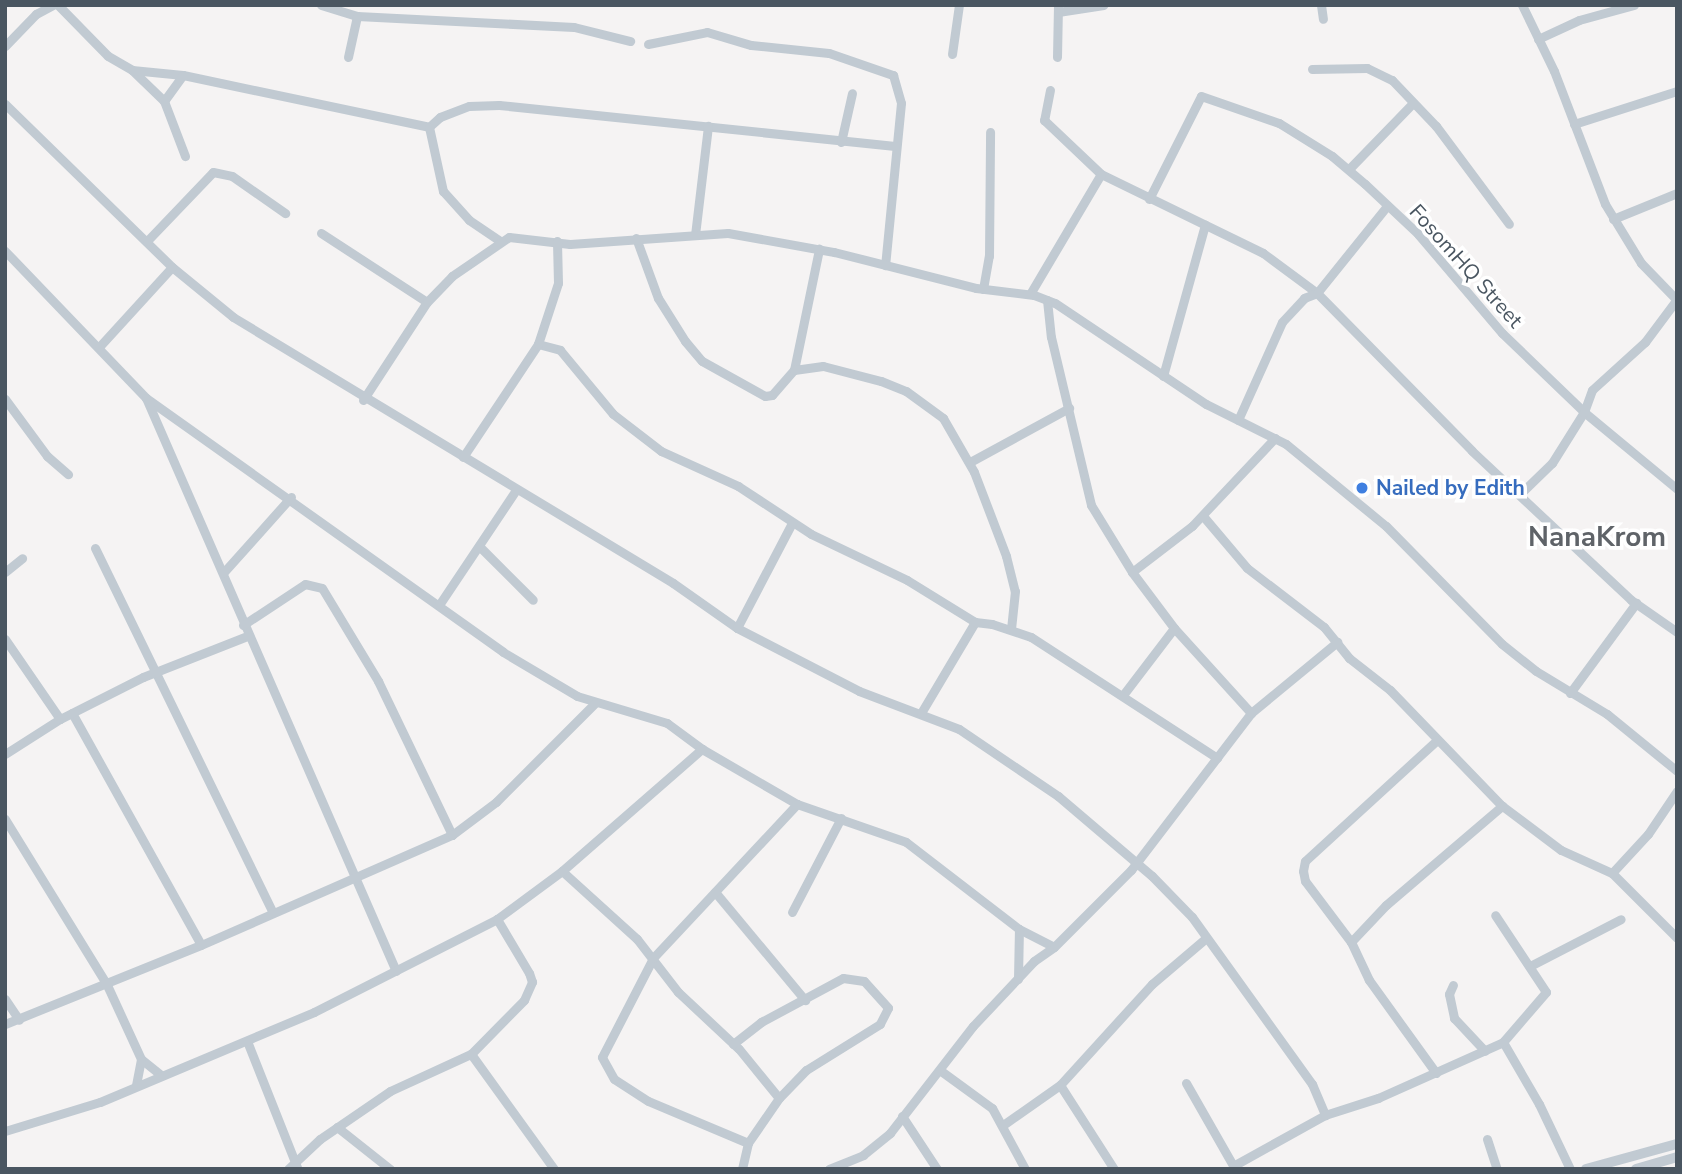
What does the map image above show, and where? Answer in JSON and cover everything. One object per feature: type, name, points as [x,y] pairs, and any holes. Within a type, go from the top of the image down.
[{"type":"street","points":[[5,46],[36,14],[55,5],[108,56],[132,70],[164,101],[185,156]]},
{"type":"street","points":[[321,5],[357,16],[574,27],[630,41]]},
{"type":"street","points":[[952,54],[959,5]]},
{"type":"street","points":[[1057,57],[1058,8],[1103,5]]},
{"type":"street","points":[[1321,5],[1323,19]]},
{"type":"street","points":[[1521,493],[1552,463],[1584,412],[1592,390],[1646,342],[1676,300],[1641,263],[1613,219],[1522,5]]},
{"type":"street","points":[[1538,39],[1579,20],[1634,5]]},
{"type":"street","points":[[348,57],[357,16]]},
{"type":"street","points":[[648,44],[707,32],[751,45],[830,53],[893,75],[898,89],[885,265]]},
{"type":"street","points":[[1312,69],[1367,68],[1392,80],[1436,126],[1509,225]]},
{"type":"street","points":[[132,70],[183,75],[429,127]]},
{"type":"street","points":[[164,101],[183,75]]},
{"type":"street","points":[[1050,90],[1044,120],[1101,174],[1263,253],[1317,293],[1472,451],[1521,493],[1636,603],[1677,632]]},
{"type":"street","points":[[1573,124],[1677,91]]},
{"type":"street","points":[[841,142],[852,93]]},
{"type":"street","name":"FosomHQ Street","points":[[1149,199],[1201,96],[1279,123],[1349,169],[1418,234],[1502,333],[1584,412],[1677,489]]},
{"type":"street","points":[[1349,169],[1413,103]]},
{"type":"street","points":[[5,104],[173,267],[233,317],[363,400],[673,583],[737,628],[859,691],[921,713],[978,740],[1058,796],[1184,909],[1312,1084],[1325,1115]]},
{"type":"street","points":[[429,127],[440,117],[469,106],[499,105],[895,146]]},
{"type":"street","points":[[695,235],[708,126]]},
{"type":"street","points":[[429,127],[443,191],[468,220],[500,241]]},
{"type":"street","points":[[983,289],[989,256],[990,132]]},
{"type":"street","points":[[146,241],[213,172],[232,176],[285,213]]},
{"type":"street","points":[[1030,294],[1101,174]]},
{"type":"street","points":[[1613,219],[1677,193]]},
{"type":"street","points":[[1238,420],[1282,322],[1304,298],[1317,293],[1387,206]]},
{"type":"street","points":[[1163,376],[1189,267],[1205,225]]},
{"type":"street","points":[[321,233],[427,302]]},
{"type":"street","points":[[363,400],[427,302],[452,276],[509,237],[557,241],[738,234],[819,248],[983,289],[1030,294],[1047,300],[1163,376],[1238,420],[1275,438],[1386,526],[1502,644],[1570,693],[1607,713],[1677,771]]},
{"type":"street","points":[[636,239],[658,299],[702,361],[765,396],[794,370],[819,248]]},
{"type":"street","points":[[463,457],[538,344],[558,283],[557,241]]},
{"type":"street","points":[[5,251],[146,398],[291,497],[503,652],[595,703],[614,703],[667,723],[702,749],[797,804],[906,842],[1019,929],[1054,947]]},
{"type":"street","points":[[99,347],[173,267]]},
{"type":"street","points":[[1047,300],[1051,337],[1093,513],[1174,628],[1251,713]]},
{"type":"street","points":[[538,344],[559,350],[570,359],[586,386],[613,414],[662,451],[738,486],[792,523],[906,580],[975,622],[1011,628],[1123,695],[1217,758]]},
{"type":"street","points":[[794,370],[842,369],[906,391],[943,418],[970,463],[1015,591],[1011,628]]},
{"type":"street","points":[[146,398],[223,573],[247,636],[271,676],[396,971]]},
{"type":"street","points":[[5,399],[47,456],[68,474]]},
{"type":"street","points":[[970,463],[1069,408]]},
{"type":"street","points":[[1132,572],[1153,560],[1203,516],[1275,438]]},
{"type":"street","points":[[439,605],[516,491]]},
{"type":"street","points":[[223,573],[291,497]]},
{"type":"street","points":[[1203,516],[1247,568],[1287,595],[1502,806],[1561,850],[1612,873],[1677,938]]},
{"type":"street","points":[[737,628],[792,523]]},
{"type":"street","points":[[478,546],[533,600]]},
{"type":"street","points":[[94,548],[158,670],[272,911]]},
{"type":"street","points":[[5,572],[22,558]]},
{"type":"street","points":[[243,625],[305,584],[322,588],[378,681],[452,835]]},
{"type":"street","points":[[1570,693],[1636,603]]},
{"type":"street","points":[[921,713],[975,622]]},
{"type":"street","points":[[1123,695],[1174,628]]},
{"type":"street","points":[[5,754],[60,719],[158,670],[247,636]]},
{"type":"street","points":[[5,639],[60,719]]},
{"type":"street","points":[[829,1169],[863,1155],[902,1115],[941,1070],[973,1026],[1135,864],[1251,713],[1336,642]]},
{"type":"street","points":[[5,1024],[201,946],[272,911],[358,878],[452,835],[496,802],[595,703]]},
{"type":"street","points":[[72,713],[201,946]]},
{"type":"street","points":[[1436,1073],[1369,980],[1351,942],[1305,881],[1306,861],[1437,740]]},
{"type":"street","points":[[5,1131],[100,1102],[247,1041],[396,971],[497,919],[562,871],[702,749]]},
{"type":"street","points":[[1612,873],[1640,845],[1677,791]]},
{"type":"street","points":[[747,1143],[648,1101],[614,1079],[605,1067],[607,1044],[653,958],[797,804]]},
{"type":"street","points":[[1351,942],[1386,905],[1502,806]]},
{"type":"street","points":[[792,912],[841,818]]},
{"type":"street","points":[[5,819],[107,985],[141,1059],[161,1075]]},
{"type":"street","points":[[562,871],[653,958],[677,992],[733,1044],[779,1098]]},
{"type":"street","points":[[715,892],[805,1000]]},
{"type":"street","points":[[1186,1083],[1234,1168],[1325,1115],[1436,1073],[1503,1042],[1544,999],[1544,985],[1495,915]]},
{"type":"street","points":[[294,1168],[307,1149],[390,1091],[471,1054],[524,1000],[531,982],[497,919]]},
{"type":"street","points":[[1530,966],[1621,919]]},
{"type":"street","points":[[1018,979],[1019,929]]},
{"type":"street","points":[[1003,1125],[1059,1086],[1152,984],[1206,938]]},
{"type":"street","points":[[733,1044],[761,1021],[853,977],[864,981],[888,1008],[880,1024],[806,1070],[779,1098],[747,1143],[742,1169]]},
{"type":"street","points":[[1453,985],[1449,994],[1454,1018],[1485,1051]]},
{"type":"street","points":[[5,999],[19,1020]]},
{"type":"street","points":[[247,1041],[294,1168]]},
{"type":"street","points":[[1503,1042],[1539,1104],[1570,1169]]},
{"type":"street","points":[[471,1054],[554,1169]]},
{"type":"street","points":[[136,1085],[141,1059]]},
{"type":"street","points":[[941,1070],[979,1096],[1003,1125],[1025,1169]]},
{"type":"street","points":[[1059,1086],[1114,1169]]},
{"type":"street","points":[[902,1115],[937,1169]]},
{"type":"street","points":[[337,1127],[390,1169]]},
{"type":"street","points":[[1487,1139],[1497,1169]]},
{"type":"street","points":[[1636,1169],[1659,1160],[1677,1143]]},
{"type":"street","points":[[1586,1169],[1677,1157]]},
{"type":"place","name":"Nailed by Edith","points":[[1362,488]]},
{"type":"district","name":"NanaKrom","points":[[1597,537]]}]
